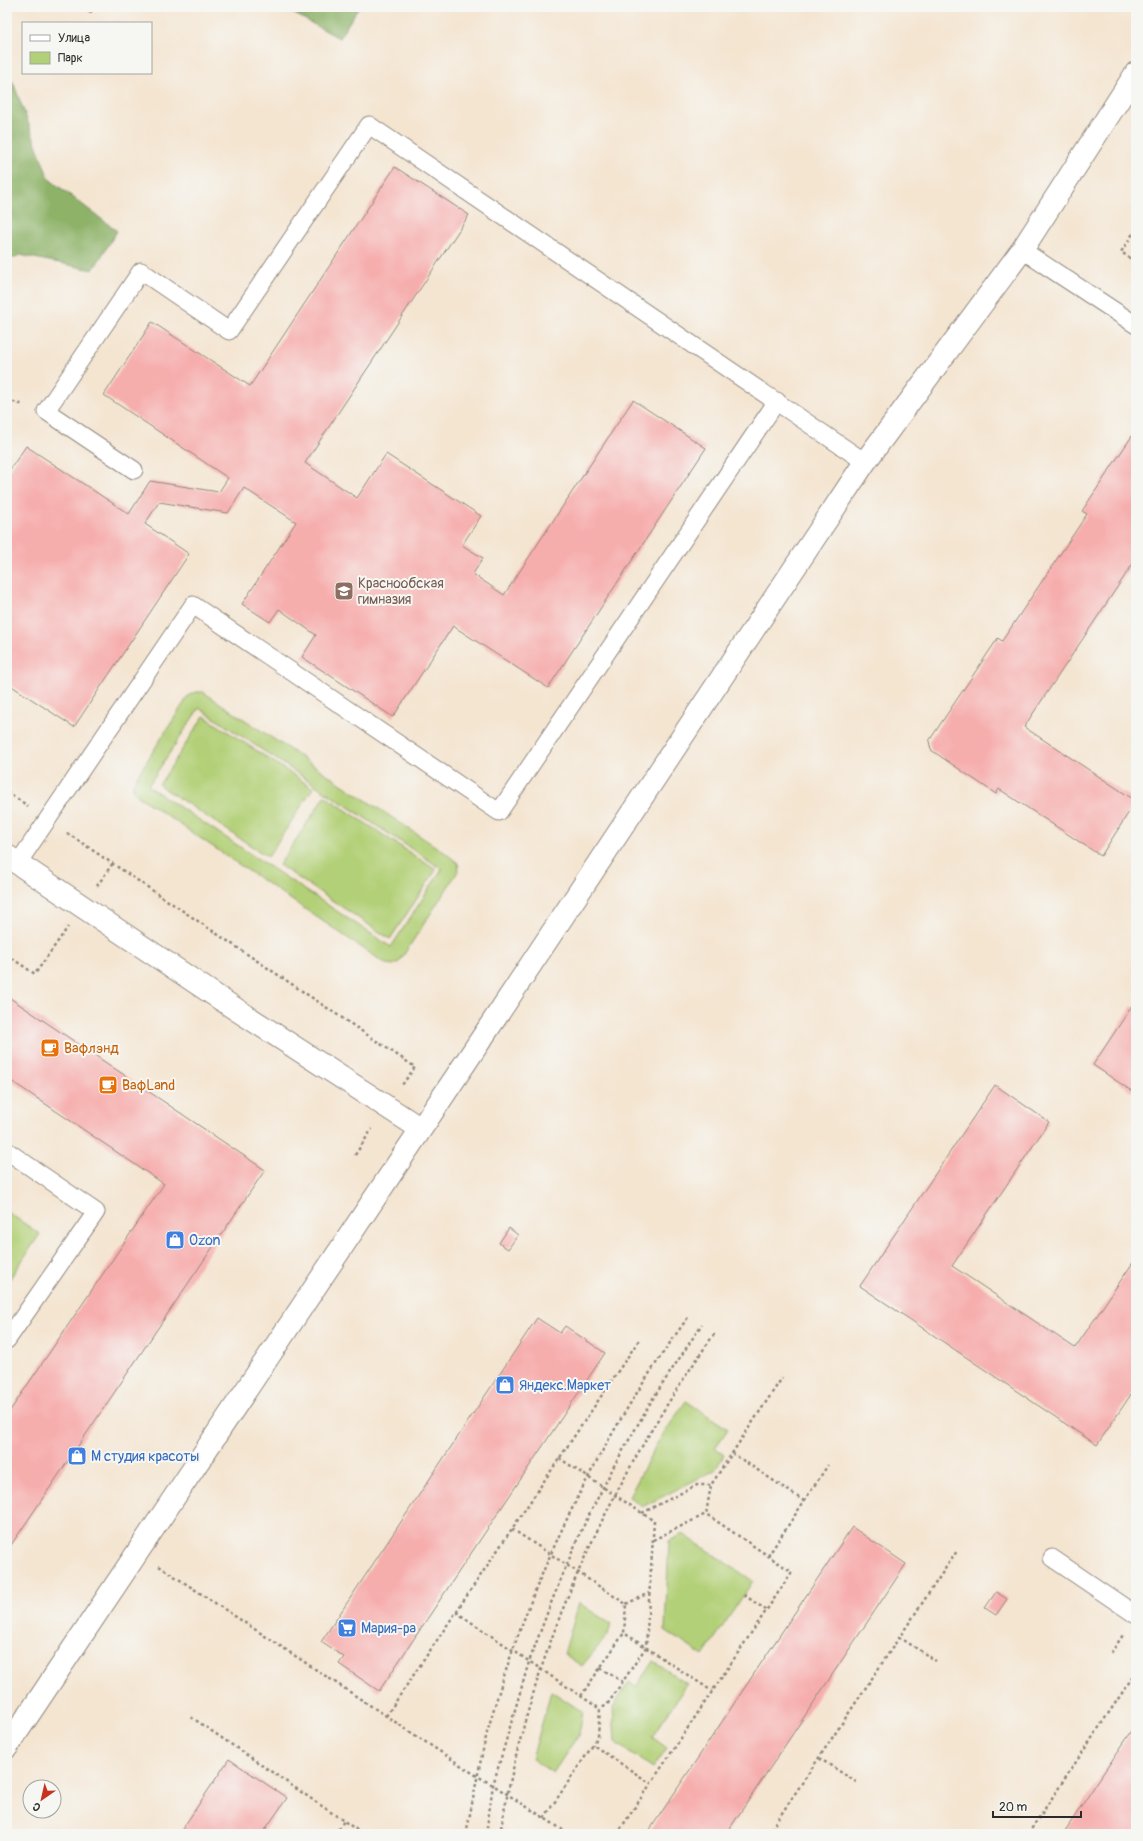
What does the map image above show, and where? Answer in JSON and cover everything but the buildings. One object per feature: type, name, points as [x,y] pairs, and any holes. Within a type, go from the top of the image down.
[{"type":"street","points":[[10,1736],[138,1552],[865,462],[1022,250],[1136,73]]},
{"type":"street","points":[[12,859],[236,1010],[421,1129]]},
{"type":"lane","points":[[134,470],[46,411],[141,271],[229,331],[369,125],[865,462]]},
{"type":"lane","points":[[1022,250],[1136,325]]},
{"type":"lane","points":[[12,859],[48,819],[193,605],[499,812],[777,402]]},
{"type":"lane","points":[[7,1151],[96,1212],[7,1340]]},
{"type":"lane","points":[[1052,1558],[1136,1615]]},
{"type":"path","points":[[1136,228],[1121,252],[1136,262]]},
{"type":"path","points":[[7,792],[414,1067],[355,1155]]},
{"type":"path","points":[[466,1834],[487,1734],[512,1651],[550,1554],[587,1476],[635,1394],[689,1316]]},
{"type":"path","points":[[486,1834],[493,1785],[529,1662],[567,1565],[603,1487],[652,1400],[702,1324]]},
{"type":"path","points":[[500,1834],[507,1795],[522,1732],[541,1669],[578,1572],[614,1495],[662,1412],[715,1333]]},
{"type":"path","points":[[386,1716],[638,1340]]},
{"type":"path","points":[[706,1514],[710,1485],[782,1378]]},
{"type":"path","points":[[732,1453],[804,1501]]},
{"type":"path","points":[[559,1458],[654,1521],[646,1647],[608,1705],[600,1709]]},
{"type":"path","points":[[768,1556],[828,1465]]},
{"type":"path","points":[[642,1514],[697,1485],[710,1485]]},
{"type":"path","points":[[653,1540],[706,1514]]},
{"type":"path","points":[[616,1834],[792,1572],[706,1514]]},
{"type":"path","points":[[512,1529],[626,1604]]},
{"type":"path","points":[[768,1834],[957,1551]]},
{"type":"path","points":[[138,1552],[477,1776],[568,1834]]},
{"type":"path","points":[[626,1604],[649,1593]]},
{"type":"path","points":[[744,1595],[766,1610]]},
{"type":"path","points":[[581,1696],[624,1632],[626,1604]]},
{"type":"path","points":[[456,1612],[600,1709]]},
{"type":"path","points":[[624,1632],[712,1691]]},
{"type":"path","points":[[899,1637],[936,1662]]},
{"type":"path","points":[[600,1668],[623,1682]]},
{"type":"path","points":[[1028,1834],[1136,1672]]},
{"type":"path","points":[[544,1818],[598,1736],[600,1709]]},
{"type":"path","points":[[191,1717],[363,1834]]},
{"type":"path","points":[[592,1745],[650,1783]]},
{"type":"path","points":[[819,1758],[856,1782]]},
{"type":"path","points":[[335,1834],[344,1821]]},
{"type":"green space","points":[[282,7],[359,7],[339,38]]},
{"type":"green space","points":[[7,79],[13,82],[49,179],[117,231],[93,270],[20,255],[7,261]]},
{"type":"green space","points":[[196,692],[203,692],[444,852],[458,863],[459,870],[399,962],[393,965],[386,964],[136,794],[133,790],[134,781],[189,695]],"holes":[[[199,708],[442,869],[391,947],[148,786]]]},
{"type":"green space","points":[[204,716],[313,788],[268,857],[159,785]]},
{"type":"green space","points":[[325,796],[436,870],[390,939],[279,865]]},
{"type":"green space","points":[[7,1212],[40,1234],[7,1283]]},
{"type":"green space","points":[[686,1401],[728,1429],[715,1448],[724,1455],[715,1470],[642,1507],[629,1497],[656,1445]]},
{"type":"green space","points":[[683,1534],[753,1581],[703,1656],[665,1630],[669,1541]]},
{"type":"green space","points":[[579,1603],[611,1624],[608,1635],[582,1666],[564,1654]]},
{"type":"green space","points":[[653,1661],[687,1684],[652,1737],[667,1748],[653,1768],[615,1742],[613,1707],[629,1682],[636,1687]]},
{"type":"green space","points":[[551,1691],[583,1712],[579,1734],[553,1773],[532,1759]]},
{"type":"place","name":"Краснообская гимназия","points":[[344,591]]},
{"type":"place","name":"Вафлэнд","points":[[50,1048]]},
{"type":"place","name":"ВафLand","points":[[108,1085]]},
{"type":"place","name":"Ozon","points":[[175,1240]]},
{"type":"place","name":"Яндекс.Маркет","points":[[505,1385]]},
{"type":"place","name":"M студия красоты","points":[[77,1456]]},
{"type":"place","name":"Мария-ра","points":[[347,1628]]}]
